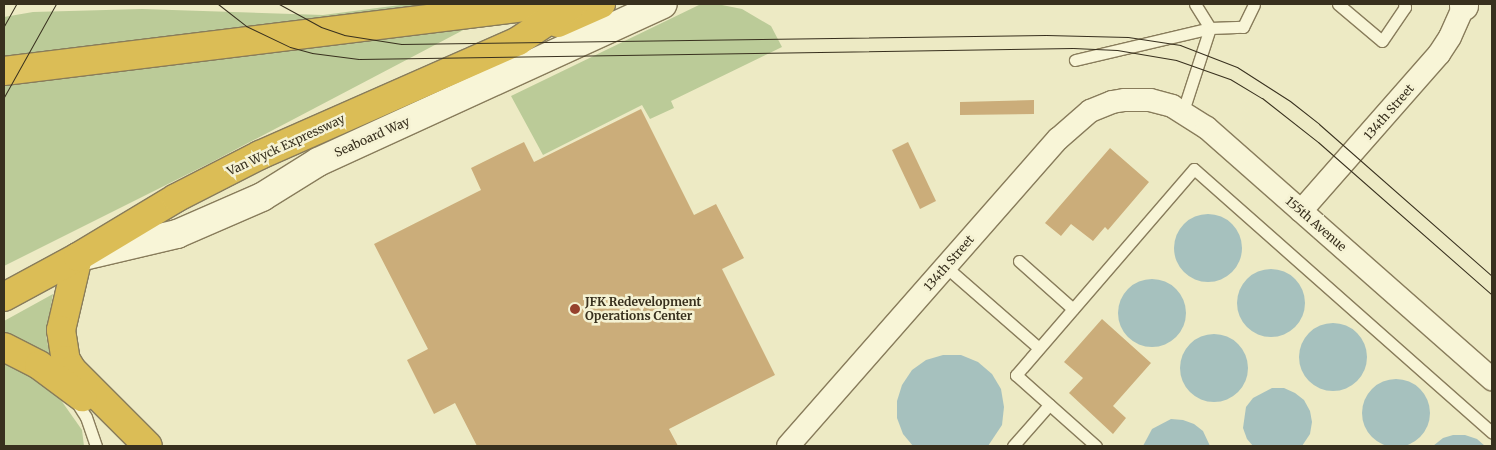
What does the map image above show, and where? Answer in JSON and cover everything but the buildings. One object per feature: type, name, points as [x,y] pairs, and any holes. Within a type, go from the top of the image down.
[{"type":"highway","points":[[4,71],[550,4]]},
{"type":"highway","name":"Van Wyck Expressway","points":[[4,297],[78,257],[176,198],[260,155],[518,41],[573,4]]},
{"type":"highway","points":[[518,41],[600,4]]},
{"type":"highway","points":[[78,257],[61,330],[66,360],[72,370],[148,446]]},
{"type":"highway","points":[[4,347],[39,364],[148,446]]},
{"type":"street","name":"Seaboard Way","points":[[78,257],[177,234],[262,197],[318,162],[663,4]]},
{"type":"street","name":"134th Street","points":[[1301,211],[1439,54],[1464,5]]},
{"type":"street","name":"134th Street","points":[[788,446],[1070,127],[1100,106],[1125,100]]},
{"type":"street","name":"155th Avenue","points":[[1125,100],[1150,100],[1182,111],[1217,137],[1492,379]]},
{"type":"lane","points":[[1195,4],[1210,28]]},
{"type":"lane","points":[[1075,60],[1210,28],[1243,27],[1254,4]]},
{"type":"lane","points":[[1338,4],[1382,41],[1405,7],[1404,4]]},
{"type":"lane","points":[[1182,111],[1210,28]]},
{"type":"lane","points":[[1096,446],[1016,376],[1194,169],[1492,433]]},
{"type":"lane","points":[[1019,261],[1073,309]]},
{"type":"lane","points":[[946,267],[1039,348]]},
{"type":"lane","points":[[61,381],[86,417],[96,446]]},
{"type":"lane","points":[[1013,446],[1049,405]]},
{"type":"green space","points":[[408,4],[513,4],[210,163],[4,266],[4,17],[33,12],[142,9],[323,15]]},
{"type":"green space","points":[[701,4],[717,4],[742,9],[771,26],[782,47],[671,101],[674,108],[650,119],[642,105],[543,155],[511,96]]},
{"type":"green space","points":[[53,294],[46,335],[51,361],[4,333],[4,321]]},
{"type":"green space","points":[[4,358],[51,386],[82,430],[84,446],[4,446]]},
{"type":"water","points":[[1201,214],[1215,214],[1227,219],[1237,229],[1242,241],[1242,255],[1237,267],[1227,277],[1215,282],[1201,282],[1189,277],[1179,267],[1174,255],[1174,241],[1179,229],[1189,219]]},
{"type":"water","points":[[1264,269],[1278,269],[1290,274],[1300,284],[1305,296],[1305,310],[1300,322],[1290,332],[1278,337],[1264,337],[1252,332],[1242,322],[1237,310],[1237,296],[1242,284],[1252,274]]},
{"type":"water","points":[[1145,279],[1159,279],[1171,284],[1181,294],[1186,306],[1186,320],[1181,332],[1171,342],[1159,347],[1145,347],[1133,342],[1123,332],[1118,320],[1118,306],[1123,294],[1133,284]]},
{"type":"water","points":[[1326,323],[1340,323],[1352,328],[1362,338],[1367,350],[1367,364],[1362,376],[1352,386],[1340,391],[1326,391],[1314,386],[1304,376],[1299,364],[1299,350],[1304,338],[1314,328]]},
{"type":"water","points":[[1207,334],[1221,334],[1233,339],[1243,349],[1248,361],[1248,375],[1243,387],[1233,397],[1221,402],[1207,402],[1195,397],[1185,387],[1180,375],[1180,361],[1185,349],[1195,339]]},
{"type":"water","points":[[943,355],[961,355],[978,362],[992,374],[1001,389],[1004,407],[1002,425],[988,446],[913,446],[903,434],[897,418],[897,401],[902,385],[912,370],[926,360]]},
{"type":"water","points":[[1389,379],[1403,379],[1415,384],[1425,394],[1430,406],[1430,420],[1425,432],[1415,442],[1403,447],[1389,447],[1377,442],[1367,432],[1362,420],[1362,406],[1367,394],[1377,384]]},
{"type":"water","points":[[1272,388],[1284,388],[1295,393],[1304,400],[1310,411],[1312,422],[1310,434],[1302,446],[1253,446],[1247,439],[1243,428],[1246,407],[1253,398]]},
{"type":"water","points":[[1171,419],[1183,420],[1194,424],[1203,431],[1210,446],[1143,446],[1152,429]]},
{"type":"water","points":[[1453,435],[1465,435],[1477,439],[1485,446],[1433,446],[1443,438]]},
{"type":"tram line","points":[[4,26],[16,4]]},
{"type":"tram line","points":[[4,97],[56,4]]},
{"type":"tram line","points":[[218,4],[246,26],[290,47],[312,53],[359,59],[1073,48],[1117,50],[1176,60],[1230,79],[1262,98],[1318,142],[1492,295]]},
{"type":"tram line","points":[[279,4],[321,27],[344,35],[401,44],[1046,35],[1128,37],[1180,45],[1237,67],[1290,101],[1319,124],[1492,276]]},
{"type":"place","name":"JFK Redevelopment Operations Center","points":[[575,309]]}]
